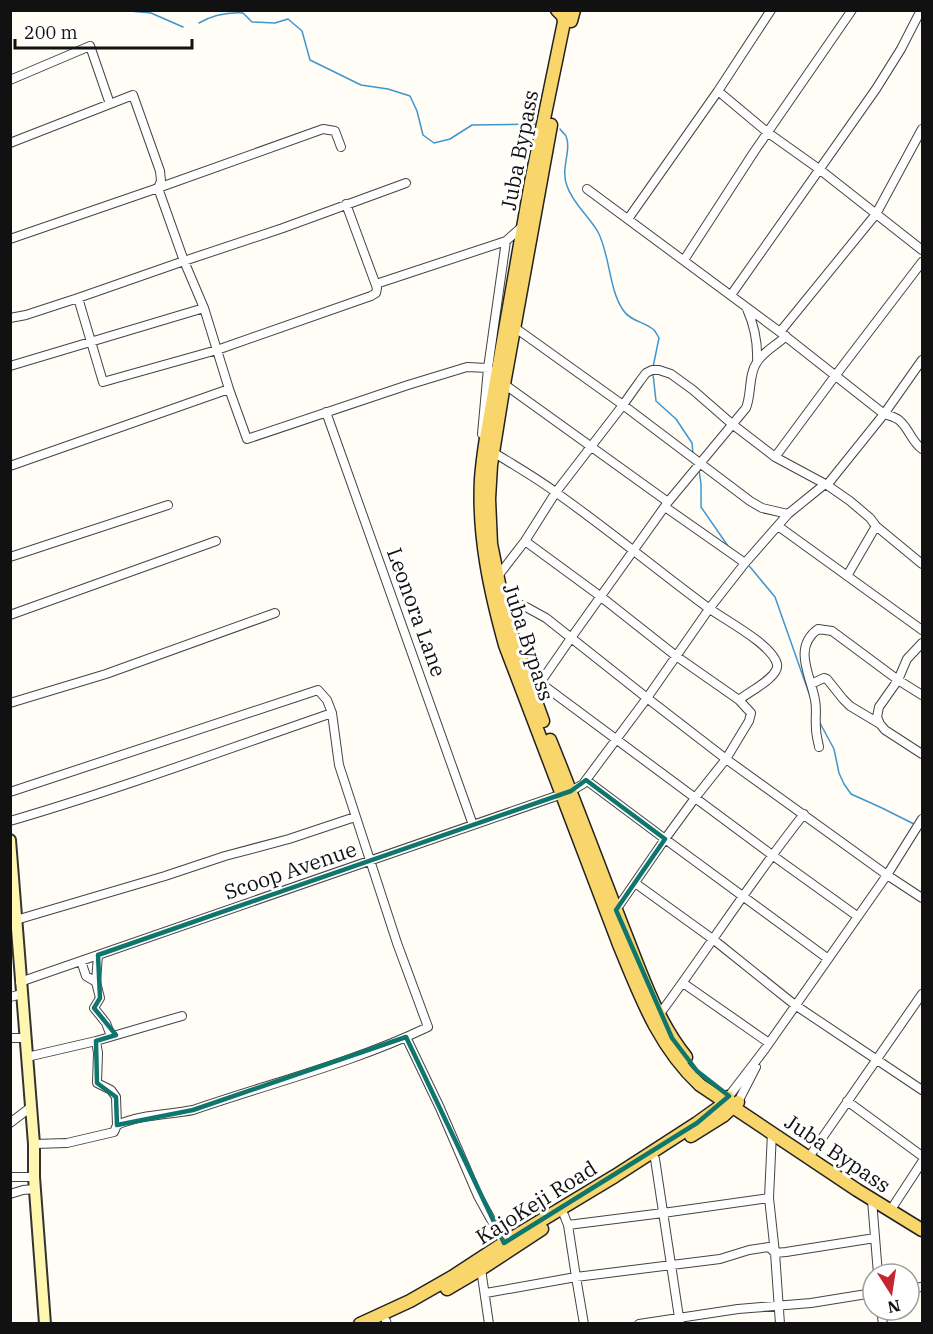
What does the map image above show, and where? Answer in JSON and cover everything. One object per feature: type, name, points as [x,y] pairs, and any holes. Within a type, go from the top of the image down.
[{"type":"main road","points":[[557,10],[563,16],[569,15]]},
{"type":"main road","name":"Juba Bypass","points":[[496,376],[514,327],[569,15]]},
{"type":"main road","name":"Juba Bypass","points":[[569,15],[531,182],[496,376],[489,449],[491,543],[503,603],[513,638],[536,687],[547,733],[566,792],[632,975],[657,1030],[671,1053],[700,1085],[731,1102],[811,1154],[922,1230]]},
{"type":"main road","name":"Juba Bypass","points":[[489,449],[481,475],[480,499],[488,579],[505,645],[659,1015],[688,1060],[731,1102],[772,1132],[811,1154],[872,1200],[922,1221]]},
{"type":"main road","points":[[10,840],[14,950],[20,982],[16,996],[26,1038],[45,1323]]},
{"type":"main road","name":"KajoKeji Road","points":[[384,1322],[449,1288],[566,1220],[714,1122],[731,1102]]},
{"type":"main road","name":"KajoKeji Road","points":[[360,1323],[410,1301],[452,1277],[731,1102]]},
{"type":"street","points":[[628,219],[718,91],[771,10]]},
{"type":"street","points":[[684,260],[767,132],[852,10]]},
{"type":"street","points":[[731,295],[876,89],[901,49],[921,10]]},
{"type":"street","points":[[10,80],[90,46],[111,104]]},
{"type":"street","points":[[718,91],[767,132],[819,169],[922,250]]},
{"type":"street","points":[[10,143],[133,95],[160,171],[161,181],[158,188],[184,261],[204,308],[248,439],[467,367],[496,376],[745,563]]},
{"type":"street","points":[[10,239],[323,129],[335,131],[341,147]]},
{"type":"street","points":[[857,916],[617,739],[536,687],[633,550],[742,413],[748,402],[752,373],[757,362],[779,343],[783,334],[876,214],[922,129]]},
{"type":"street","points":[[10,318],[78,298],[406,183]]},
{"type":"street","points":[[586,189],[746,306],[884,414],[902,423],[917,446],[922,449]]},
{"type":"street","points":[[78,298],[103,382],[217,350],[371,296],[376,293],[376,284],[346,204]]},
{"type":"street","points":[[376,284],[506,241],[524,225]]},
{"type":"street","points":[[496,376],[506,241]]},
{"type":"street","points":[[775,457],[922,262]]},
{"type":"street","points":[[746,306],[756,334],[757,362]]},
{"type":"street","points":[[10,366],[204,308]]},
{"type":"street","points":[[514,327],[762,508],[788,514]]},
{"type":"street","name":"Scoop Avenue","points":[[20,982],[369,862],[583,784],[709,609],[745,563],[788,514],[826,484],[884,414],[922,360]]},
{"type":"street","points":[[498,576],[525,541],[556,492],[646,373],[652,370],[671,374],[775,457],[826,484],[850,501],[922,564]]},
{"type":"street","points":[[10,466],[229,388]]},
{"type":"street","name":"Leonora Lane","points":[[326,412],[473,825]]},
{"type":"street","points":[[489,449],[556,492],[709,609],[765,646],[776,661],[776,670],[765,682],[739,700]]},
{"type":"street","points":[[10,557],[168,505]]},
{"type":"street","points":[[778,526],[922,630]]},
{"type":"street","points":[[847,576],[876,526]]},
{"type":"street","points":[[10,615],[216,541]]},
{"type":"street","points":[[525,541],[676,656],[739,700],[751,713],[751,717],[726,759],[665,839],[616,910]]},
{"type":"street","points":[[503,603],[526,607],[546,618],[726,759],[922,898]]},
{"type":"street","points":[[10,703],[106,674],[275,613]]},
{"type":"street","points":[[819,747],[816,733],[815,698],[804,659],[805,650],[818,629],[832,631],[922,695]]},
{"type":"street","points":[[922,642],[907,659],[898,680],[879,707],[877,717],[885,730],[922,754]]},
{"type":"street","points":[[811,684],[824,678],[827,679],[850,706],[880,724]]},
{"type":"street","points":[[10,792],[318,690],[327,700],[332,712],[339,765],[369,862],[428,1027],[362,1055],[193,1110],[144,1116],[117,1125]]},
{"type":"street","points":[[10,821],[148,777],[332,712]]},
{"type":"street","points":[[586,780],[827,958]]},
{"type":"street","points":[[659,1015],[772,855],[804,814]]},
{"type":"street","points":[[14,915],[289,839],[355,817]]},
{"type":"street","points":[[731,1102],[827,958],[887,875],[922,819]]},
{"type":"street","points":[[635,883],[714,940],[795,1005],[922,1090]]},
{"type":"street","points":[[98,955],[96,982],[100,998],[94,1008],[106,1023],[111,1036]]},
{"type":"street","points":[[81,961],[86,976],[96,982]]},
{"type":"street","points":[[683,983],[767,1046]]},
{"type":"street","points":[[811,1154],[922,994]]},
{"type":"street","points":[[27,1057],[96,1041],[182,1016]]},
{"type":"street","points":[[406,1037],[478,1196],[504,1243]]},
{"type":"street","points":[[10,1038],[26,1038]]},
{"type":"street","points":[[33,1144],[67,1143],[114,1132],[117,1125],[116,1097],[111,1090],[98,1083],[96,1041]]},
{"type":"street","points":[[847,1101],[922,1156]]},
{"type":"street","points":[[10,1123],[31,1107]]},
{"type":"street","points":[[772,1132],[769,1198],[780,1323]]},
{"type":"street","points":[[655,1159],[680,1321]]},
{"type":"street","points":[[892,1208],[922,1162]]},
{"type":"street","points":[[10,1177],[34,1177]]},
{"type":"street","points":[[10,1194],[35,1189]]},
{"type":"street","points":[[585,1323],[566,1220],[663,1213],[769,1198]]},
{"type":"street","points":[[872,1200],[877,1262]]},
{"type":"street","points":[[775,1253],[875,1238]]},
{"type":"street","points":[[486,1293],[576,1277],[720,1259],[749,1250],[769,1247],[775,1253]]},
{"type":"street","points":[[481,1269],[489,1323]]},
{"type":"street","points":[[639,1323],[680,1321],[738,1309],[861,1295]]},
{"type":"highlighted area","points":[[586,780],[665,839],[616,910],[672,1038],[697,1071],[729,1096],[697,1123],[504,1243],[406,1037],[193,1110],[117,1125],[116,1097],[97,1083],[96,1041],[116,1035],[94,1008],[100,998],[98,955],[571,791]]},
{"type":"waterway","points":[[119,10],[151,13],[183,27]]},
{"type":"waterway","points":[[199,23],[215,16],[231,13],[243,13],[252,22],[275,23],[288,19],[302,31],[310,60],[361,85],[388,89],[410,96],[417,111],[423,135],[434,143],[450,139],[472,125],[535,124]]},
{"type":"waterway","points":[[560,129],[566,136],[568,148],[565,173],[567,186],[573,199],[598,232],[602,241],[618,302],[626,314],[650,327],[659,338],[653,367]]},
{"type":"waterway","points":[[653,374],[656,401],[676,419],[692,443],[693,454]]},
{"type":"waterway","points":[[699,470],[701,507],[728,546]]},
{"type":"waterway","points":[[747,564],[775,597],[811,699]]},
{"type":"waterway","points":[[820,723],[834,749],[839,773],[851,794],[914,824]]}]
